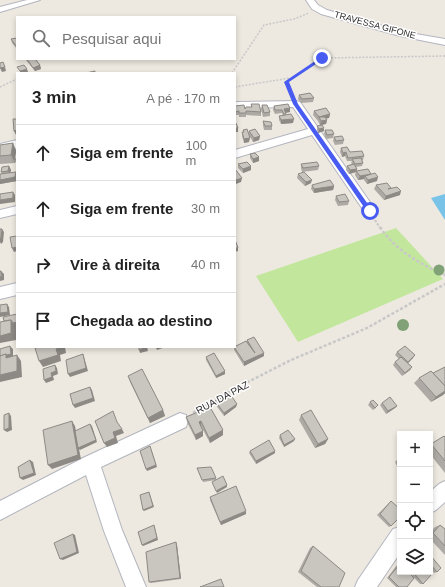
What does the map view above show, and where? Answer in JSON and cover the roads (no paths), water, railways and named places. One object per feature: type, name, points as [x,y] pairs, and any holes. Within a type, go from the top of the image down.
[{"type":"street","points":[[0,10],[36,0]]},
{"type":"street","name":"TRAVESSA GIFONE","points":[[312,3],[324,12],[403,34],[445,42]]},
{"type":"street","points":[[236,105],[296,104],[371,213]]},
{"type":"street","points":[[236,154],[314,131]]},
{"type":"street","points":[[0,148],[16,144]]},
{"type":"street","points":[[0,214],[16,210]]},
{"type":"street","points":[[0,293],[16,289]]},
{"type":"street","points":[[0,511],[91,463],[180,420]]},
{"type":"street","points":[[91,463],[113,531],[136,587]]},
{"type":"street","points":[[431,503],[445,490]]},
{"type":"street","points":[[365,587],[398,539]]},
{"type":"water","points":[[445,194],[445,220],[431,198]]}]
